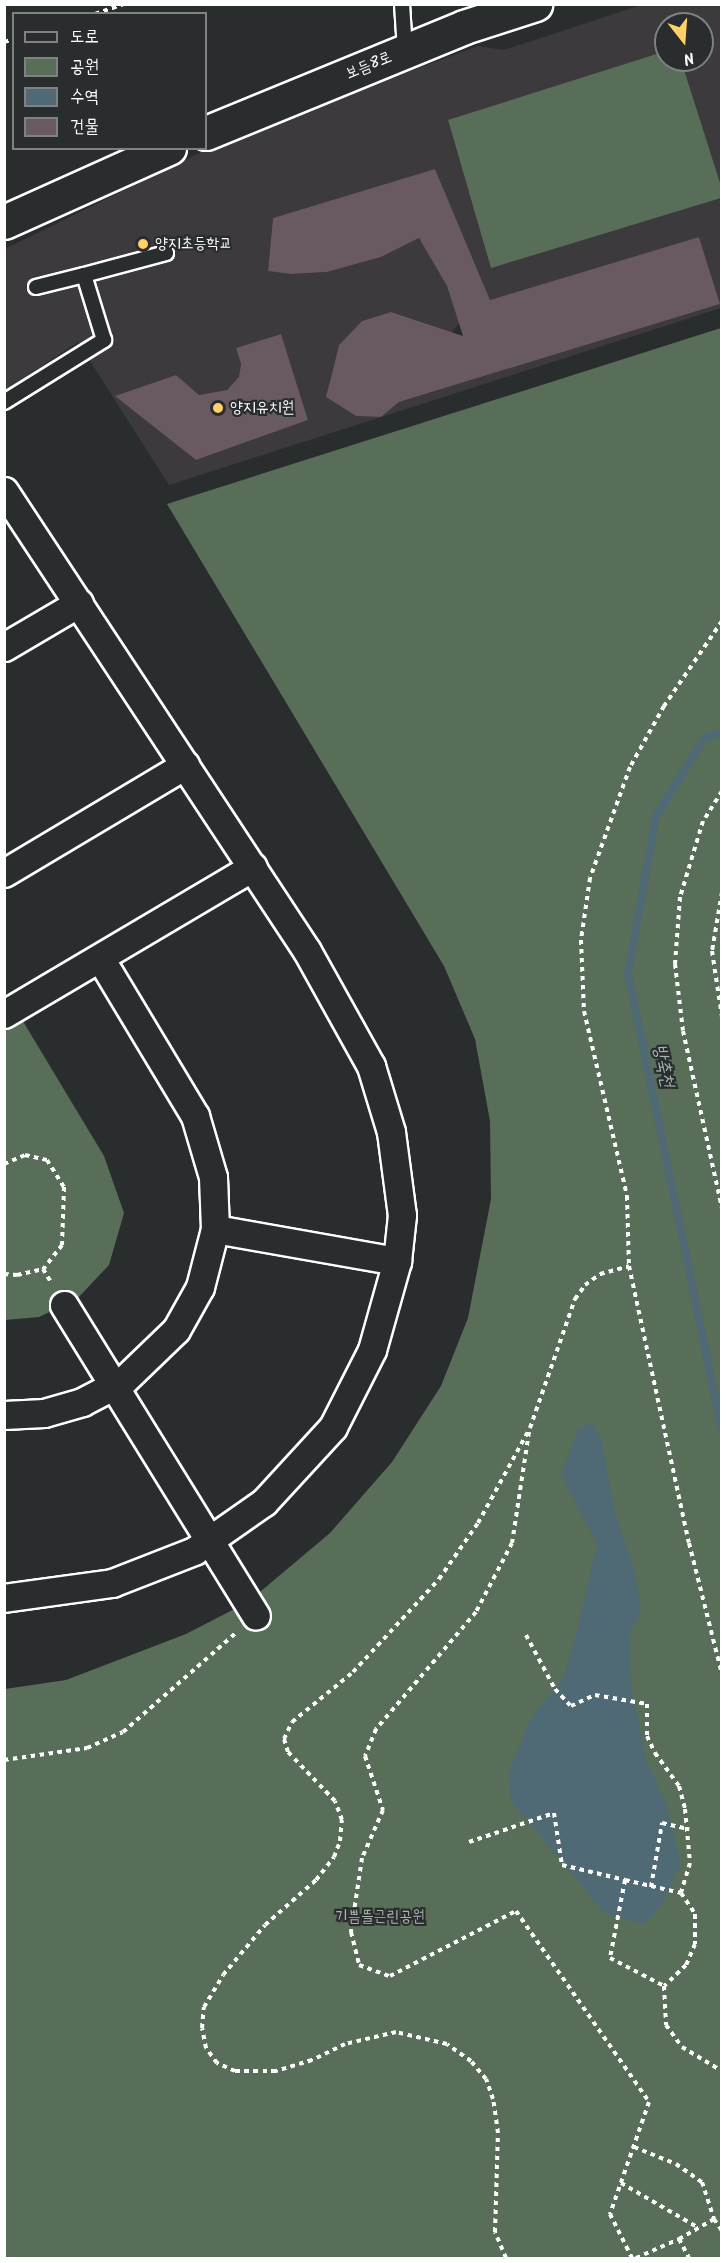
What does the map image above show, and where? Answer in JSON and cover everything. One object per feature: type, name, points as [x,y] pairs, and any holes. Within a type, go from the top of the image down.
[{"type":"street","name":"보듬8로","points":[[207,133],[405,52],[471,15],[535,4]]},
{"type":"street","points":[[4,222],[165,150]]},
{"type":"street","points":[[4,491],[307,951],[371,1066],[392,1132],[401,1203],[397,1261],[372,1350],[333,1427],[264,1503],[194,1551],[112,1583],[4,1598]]},
{"type":"street","points":[[4,647],[79,603]]},
{"type":"street","points":[[4,873],[185,765]]},
{"type":"street","points":[[4,1014],[253,867]]},
{"type":"street","points":[[4,1416],[44,1413],[82,1402],[114,1386],[176,1330],[200,1287],[215,1229],[213,1178],[195,1116],[100,957]]},
{"type":"street","points":[[215,1229],[397,1261]]},
{"type":"street","points":[[64,1305],[256,1616]]},
{"type":"lane","points":[[402,4],[405,52]]},
{"type":"lane","points":[[36,287],[166,253]]},
{"type":"lane","points":[[4,402],[104,340],[84,275]]},
{"type":"path","points":[[102,12],[124,4]]},
{"type":"path","points":[[722,621],[664,706],[630,767],[590,878],[581,940],[584,1011],[627,1196],[629,1266],[689,1543],[722,1674]]},
{"type":"path","points":[[722,791],[703,821],[680,897],[675,964],[683,1031],[722,1208]]},
{"type":"path","points":[[722,892],[712,951],[722,1017]]},
{"type":"path","points":[[4,1164],[25,1155],[47,1160],[64,1187],[62,1245],[43,1269],[16,1275],[4,1274]]},
{"type":"path","points":[[506,2259],[495,2232],[498,2133],[493,2099],[486,2079],[471,2061],[447,2044],[396,2032],[345,2044],[312,2060],[276,2072],[235,2071],[217,2063],[206,2048],[202,2028],[204,2007],[223,1975],[265,1925],[316,1880],[333,1857],[340,1841],[342,1820],[335,1801],[288,1752],[284,1739],[292,1722],[353,1672],[439,1579],[478,1523],[530,1428],[575,1299],[600,1274],[629,1266]]},
{"type":"path","points":[[43,1269],[64,1305]]},
{"type":"path","points":[[530,1428],[512,1543],[476,1612],[376,1729],[365,1756],[383,1810],[362,1858],[351,1932],[359,1965],[390,1976],[516,1911],[649,2102],[610,2214],[634,2259],[680,2239],[714,2219]]},
{"type":"path","points":[[4,1760],[87,1748],[123,1732],[256,1616]]},
{"type":"path","points":[[526,1635],[555,1689],[571,1706],[595,1695],[647,1704],[647,1736],[655,1753],[679,1786],[689,1830],[690,1863],[681,1893]]},
{"type":"path","points":[[469,1842],[554,1813],[562,1865],[681,1893],[695,1914],[695,1944],[686,1965],[664,1986],[666,2025],[681,2047],[722,2071]]},
{"type":"path","points":[[651,1887],[662,1823],[689,1830]]},
{"type":"path","points":[[624,1880],[610,1958],[664,1986]]},
{"type":"path","points":[[634,2147],[676,2164],[702,2182],[714,2219],[722,2231]]},
{"type":"path","points":[[621,2182],[699,2228]]},
{"type":"path","points":[[680,2239],[689,2259]]},
{"type":"shaded area","name":"양지초등학교","points":[[641,5],[721,5],[721,186],[685,72],[714,72],[714,12],[654,12],[654,55],[448,121],[491,267],[721,198],[721,308],[169,485],[78,342],[5,390],[5,249],[228,139],[478,46],[504,50]],"holes":[[[435,169],[490,300],[699,237],[720,304],[399,402],[381,417],[356,416],[338,405],[329,382],[339,345],[362,321],[391,312],[430,325],[446,340],[459,323],[447,286],[419,238],[381,257],[327,272],[291,274],[268,270],[273,218]],[[281,334],[308,420],[196,460],[116,396],[176,375],[199,395],[227,390],[239,377],[241,364],[236,348]]]},
{"type":"green space","points":[[654,55],[654,72],[685,72],[721,186],[721,198],[491,268],[448,120]]},
{"type":"green space","name":"기쁨뜰근린공원","points":[[721,328],[721,2258],[5,2258],[5,1689],[66,1680],[186,1634],[248,1602],[330,1533],[392,1462],[441,1386],[468,1318],[491,1199],[490,1121],[475,1039],[444,966],[167,504]]},
{"type":"green space","points":[[15,1008],[104,1156],[124,1213],[109,1265],[76,1300],[39,1317],[5,1320],[4,1014]]},
{"type":"water","points":[[592,1423],[602,1443],[614,1508],[635,1572],[641,1611],[629,1637],[631,1684],[646,1760],[667,1806],[681,1863],[663,1903],[644,1925],[604,1913],[511,1801],[508,1774],[531,1717],[562,1681],[575,1639],[597,1544],[561,1474],[578,1429]]},
{"type":"building","points":[[435,169],[490,300],[699,237],[720,304],[399,402],[381,417],[356,416],[326,397],[339,345],[362,321],[391,312],[463,336],[447,286],[419,238],[381,257],[327,272],[291,274],[268,271],[273,218]]},
{"type":"building","name":"양지유치원","points":[[281,334],[308,420],[196,460],[115,396],[176,375],[199,395],[227,390],[239,377],[241,364],[236,348]]},
{"type":"waterway","name":"방축천","points":[[722,732],[704,738],[656,816],[628,973],[722,1430]]},
{"type":"place","name":"양지초등학교","points":[[143,244]]},
{"type":"place","name":"양지유치원","points":[[218,408]]}]
